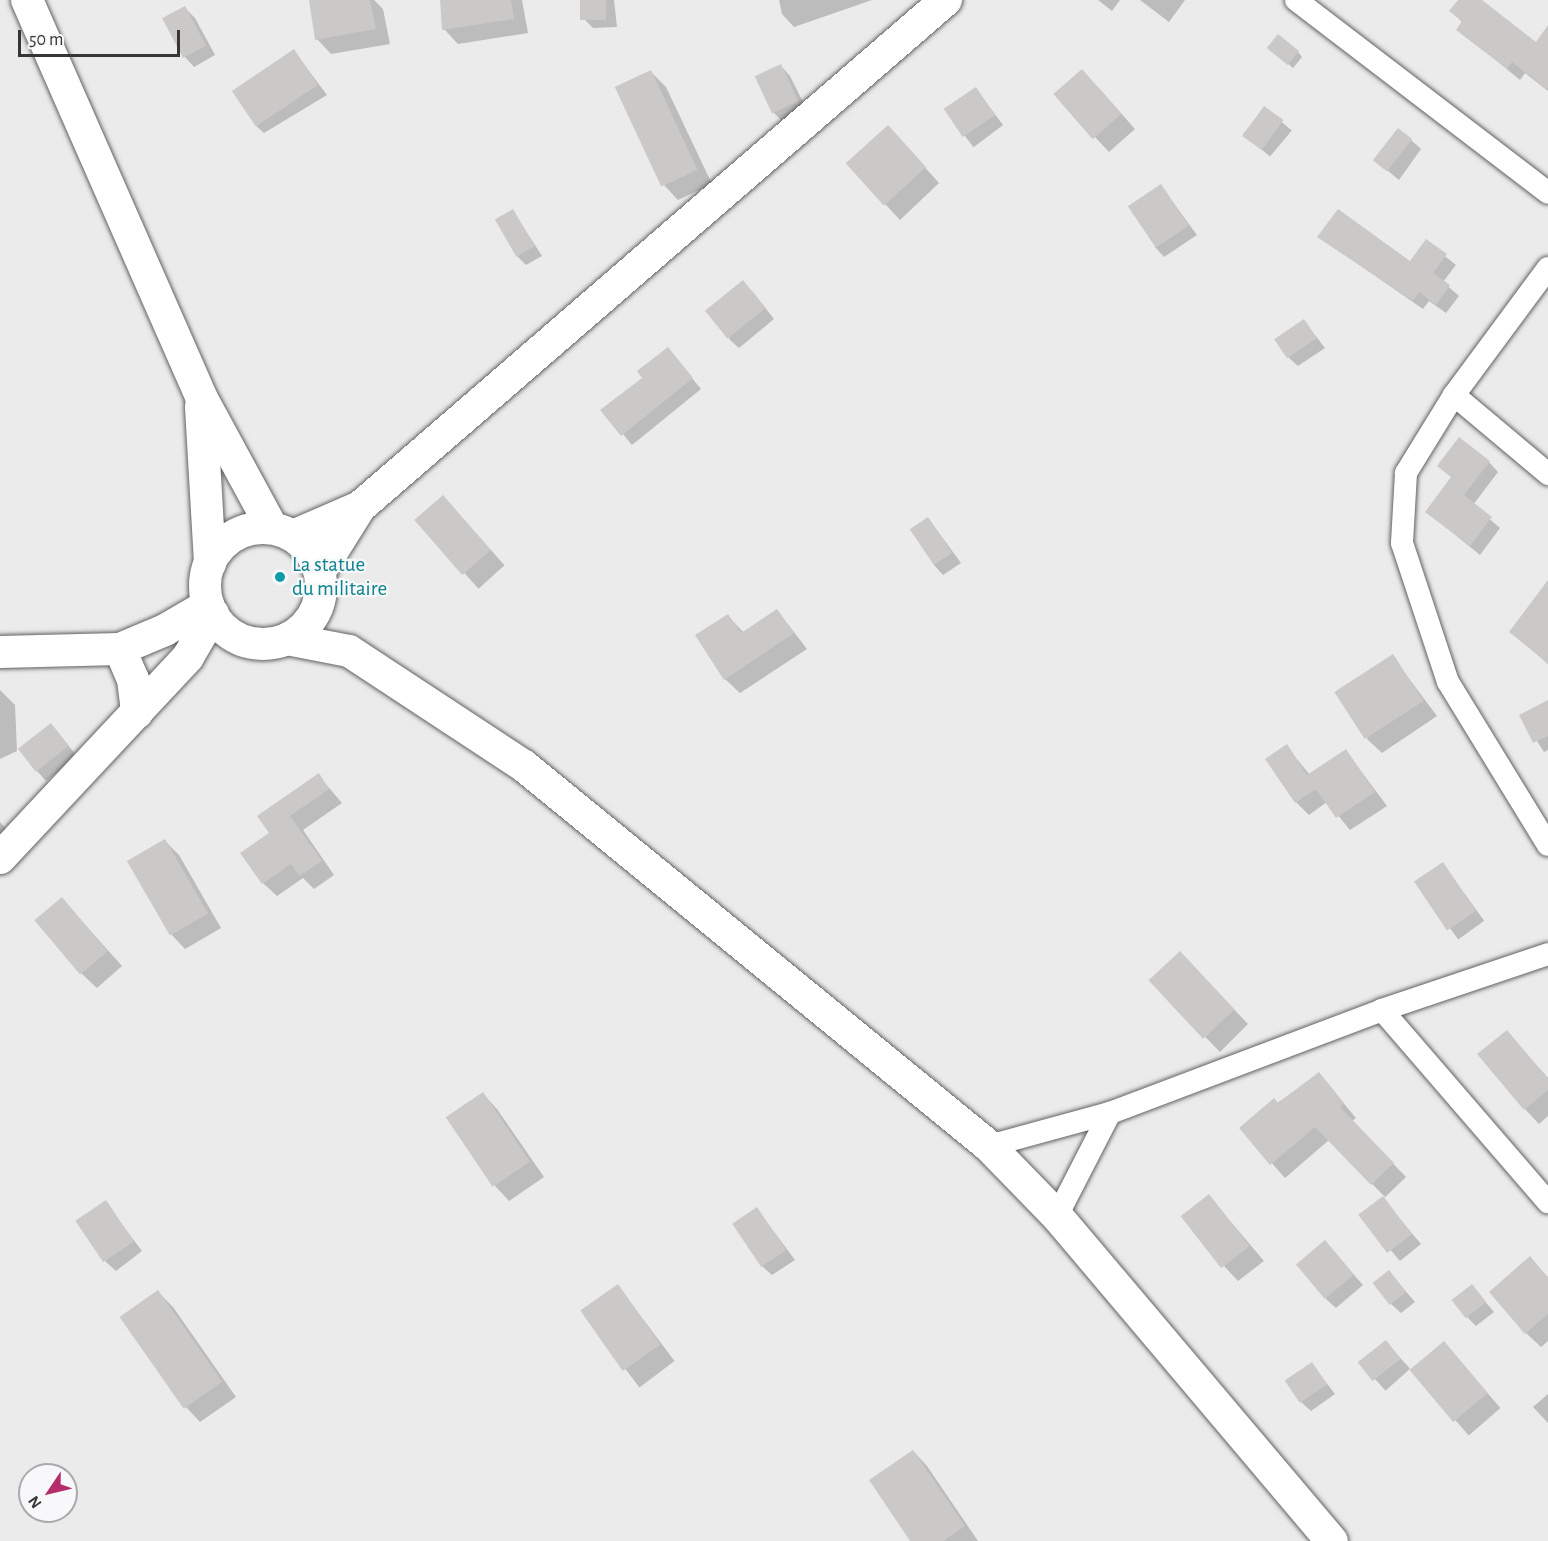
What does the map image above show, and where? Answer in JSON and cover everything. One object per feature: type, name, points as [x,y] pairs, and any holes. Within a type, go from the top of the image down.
[{"type":"main road","points":[[27,0],[201,398],[283,532],[310,551],[320,582],[349,651]]},
{"type":"main road","points":[[287,639],[303,628],[315,612],[320,582],[360,507],[946,0]]},
{"type":"main road","points":[[201,398],[210,564]]},
{"type":"main road","points":[[0,858],[188,657],[210,609],[206,578],[219,547],[234,535],[252,528],[283,532],[360,507]]},
{"type":"main road","points":[[210,609],[240,639],[255,644],[287,639],[349,651],[524,766],[989,1146],[1057,1216],[1332,1541]]},
{"type":"main road","points":[[0,652],[120,649],[210,609]]},
{"type":"main road","points":[[188,657],[240,639]]},
{"type":"main road","points":[[120,649],[133,679],[137,714]]},
{"type":"street","points":[[1296,0],[1548,193]]},
{"type":"street","points":[[1548,268],[1454,396],[1406,473],[1402,543],[1448,682],[1548,845]]},
{"type":"street","points":[[1454,396],[1548,474]]},
{"type":"street","points":[[989,1146],[1110,1113],[1382,1010],[1548,954]]},
{"type":"street","points":[[1382,1010],[1548,1202]]},
{"type":"street","points":[[1057,1216],[1110,1113]]},
{"type":"building","points":[[309,0],[370,0],[376,29],[315,40]]},
{"type":"building","points":[[440,0],[511,0],[514,19],[442,30]]},
{"type":"building","points":[[580,0],[606,0],[606,20],[580,20]]},
{"type":"building","points":[[1458,0],[1482,0],[1536,42],[1548,25],[1548,90],[1512,62],[1507,69],[1456,30],[1462,21],[1449,11]]},
{"type":"building","points":[[185,6],[206,46],[183,58],[162,18]]},
{"type":"building","points":[[1278,34],[1299,51],[1288,65],[1267,48]]},
{"type":"building","points":[[294,49],[318,85],[256,127],[232,91]]},
{"type":"building","points":[[781,64],[798,101],[772,113],[755,76]]},
{"type":"building","points":[[1082,69],[1121,114],[1093,139],[1053,94]]},
{"type":"building","points":[[651,70],[697,170],[661,187],[615,87]]},
{"type":"building","points":[[976,87],[995,115],[963,137],[944,109]]},
{"type":"building","points":[[1264,106],[1283,120],[1262,150],[1242,136]]},
{"type":"building","points":[[888,125],[926,167],[884,205],[846,163]]},
{"type":"building","points":[[1398,128],[1412,139],[1387,171],[1373,160]]},
{"type":"building","points":[[1161,184],[1189,225],[1156,248],[1128,206]]},
{"type":"building","points":[[513,209],[534,246],[516,257],[495,220]]},
{"type":"building","points":[[1338,209],[1410,261],[1426,239],[1447,254],[1433,273],[1450,285],[1436,305],[1419,292],[1413,301],[1317,237]]},
{"type":"building","points":[[743,280],[766,308],[728,339],[705,311]]},
{"type":"building","points":[[1304,319],[1317,338],[1287,358],[1274,339]]},
{"type":"building","points":[[668,347],[693,378],[621,436],[600,410],[642,378],[637,371]]},
{"type":"building","points":[[1459,437],[1490,461],[1464,495],[1492,517],[1470,546],[1425,512],[1451,477],[1437,466]]},
{"type":"building","points":[[443,495],[491,550],[462,575],[414,520]]},
{"type":"building","points":[[928,517],[952,553],[934,565],[910,529]]},
{"type":"building","points":[[1548,580],[1548,663],[1509,632]]},
{"type":"building","points":[[777,609],[794,633],[724,680],[695,635],[728,614],[741,633]]},
{"type":"building","points":[[1393,654],[1423,701],[1365,739],[1334,692]]},
{"type":"building","points":[[1548,700],[1548,736],[1533,743],[1519,715]]},
{"type":"building","points":[[51,723],[69,746],[36,772],[18,749]]},
{"type":"building","points":[[1287,744],[1307,775],[1346,749],[1375,792],[1336,818],[1316,789],[1295,803],[1265,759]]},
{"type":"building","points":[[319,773],[329,789],[290,816],[322,861],[299,876],[291,864],[262,884],[240,853],[269,833],[257,816]]},
{"type":"building","points":[[165,839],[208,913],[170,935],[127,861]]},
{"type":"building","points":[[1443,862],[1476,911],[1447,930],[1414,882]]},
{"type":"building","points":[[62,897],[108,951],[80,975],[34,920]]},
{"type":"building","points":[[1180,951],[1235,1010],[1203,1039],[1149,980]]},
{"type":"building","points":[[1507,1030],[1548,1079],[1548,1090],[1524,1110],[1477,1054]]},
{"type":"building","points":[[1319,1072],[1344,1103],[1340,1107],[1394,1163],[1371,1185],[1315,1127],[1270,1165],[1239,1128],[1274,1098],[1278,1103]]},
{"type":"building","points":[[483,1092],[530,1162],[493,1187],[446,1117]]},
{"type":"building","points":[[1209,1194],[1250,1246],[1221,1268],[1181,1216]]},
{"type":"building","points":[[1383,1196],[1412,1234],[1387,1253],[1358,1215]]},
{"type":"building","points":[[106,1200],[134,1241],[103,1262],[75,1221]]},
{"type":"building","points":[[757,1207],[786,1250],[761,1267],[732,1224]]},
{"type":"building","points":[[1325,1240],[1354,1274],[1325,1299],[1296,1264]]},
{"type":"building","points":[[1530,1256],[1548,1278],[1548,1314],[1525,1334],[1489,1292]]},
{"type":"building","points":[[1389,1270],[1406,1292],[1390,1305],[1372,1283]]},
{"type":"building","points":[[618,1284],[660,1345],[623,1371],[580,1310]]},
{"type":"building","points":[[1472,1284],[1486,1302],[1466,1318],[1452,1300]]},
{"type":"building","points":[[158,1290],[222,1382],[184,1409],[119,1317]]},
{"type":"building","points":[[1386,1340],[1401,1359],[1372,1381],[1358,1362]]},
{"type":"building","points":[[1444,1341],[1488,1393],[1453,1422],[1410,1370]]},
{"type":"building","points":[[1312,1362],[1327,1384],[1300,1403],[1285,1380]]},
{"type":"building","points":[[913,1450],[965,1526],[943,1541],[910,1541],[869,1480]]},
{"type":"place","name":"La statue du militaire","points":[[280,577]]}]
